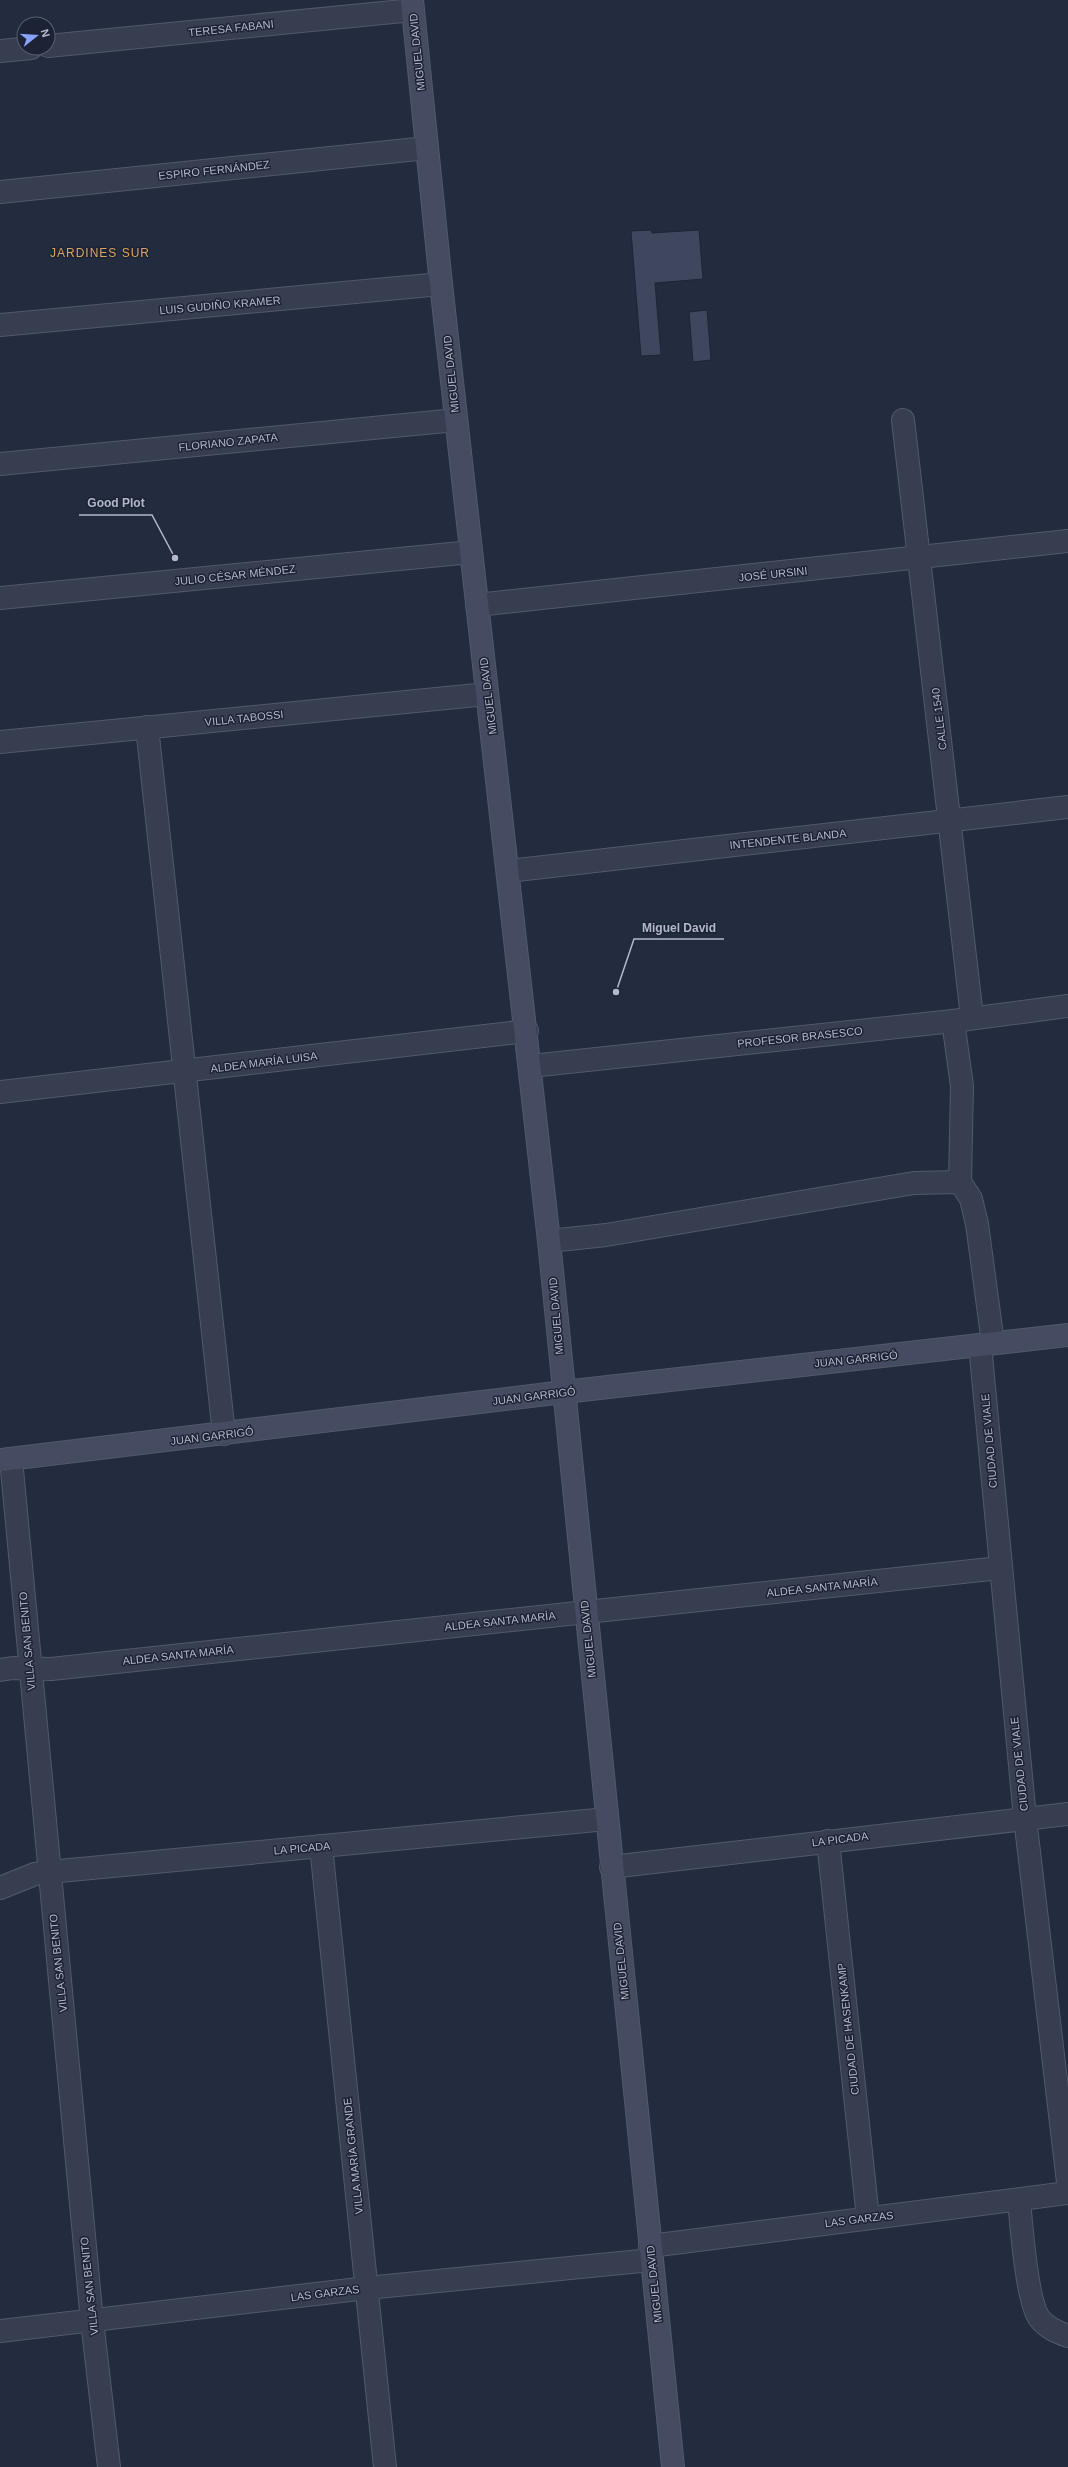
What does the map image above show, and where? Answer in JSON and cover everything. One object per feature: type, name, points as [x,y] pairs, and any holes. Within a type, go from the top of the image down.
[{"type":"street","name":"TERESA FABANI","points":[[56,45],[413,5]]},
{"type":"street","name":"MIGUEL DAVID","points":[[413,5],[456,420],[531,1066],[672,2467]]},
{"type":"street","points":[[0,51],[16,49]]},
{"type":"street","name":"ESPIRO FERNÁNDEZ","points":[[0,192],[427,148]]},
{"type":"street","name":"LUIS GUDIÑO KRAMER","points":[[0,325],[441,284]]},
{"type":"street","name":"FLORIANO ZAPATA","points":[[0,464],[456,420]]},
{"type":"street","name":"CALLE 1540","points":[[903,420],[951,821],[963,1019],[960,1182]]},
{"type":"street","name":"JOSÉ URSINI","points":[[477,606],[920,559],[1068,541]]},
{"type":"street","name":"JULIO CÉSAR MÉNDEZ","points":[[0,598],[471,552]]},
{"type":"street","name":"VILLA TABOSSI","points":[[0,742],[487,694]]},
{"type":"street","points":[[147,727],[224,1434]]},
{"type":"street","name":"INTENDENTE BLANDA","points":[[508,871],[1068,807]]},
{"type":"street","name":"PROFESOR BRASESCO","points":[[531,1066],[963,1019],[1068,1006]]},
{"type":"street","name":"ALDEA MARÍA LUISA","points":[[0,1092],[527,1032]]},
{"type":"street","points":[[549,1241],[606,1235],[894,1186],[960,1182]]},
{"type":"street","name":"CIUDAD DE VIALE","points":[[960,1182],[971,1199],[977,1224],[987,1344],[1000,1568],[1025,1818],[1068,2182]]},
{"type":"street","name":"JUAN GARRIGÓ","points":[[6,1460],[564,1392],[1068,1335]]},
{"type":"street","name":"VILLA SAN BENITO","points":[[6,1460],[30,1670],[92,2321],[109,2467]]},
{"type":"street","name":"ALDEA SANTA MARÍA","points":[[0,1670],[13,1668],[30,1670],[1000,1568]]},
{"type":"street","name":"LA PICADA","points":[[611,1867],[1068,1814]]},
{"type":"street","name":"LA PICADA","points":[[0,1888],[35,1874],[49,1872],[606,1820]]},
{"type":"street","name":"CIUDAD DE HASENKAMP","points":[[828,1841],[868,2218]]},
{"type":"street","name":"VILLA MARÍA GRANDE","points":[[321,1846],[385,2467]]},
{"type":"street","name":"LAS GARZAS","points":[[0,2330],[92,2321],[650,2253],[868,2218],[1068,2193]]},
{"type":"street","points":[[1019,2200],[1024,2253],[1032,2299],[1038,2318],[1052,2330],[1068,2336]]},
{"type":"building","points":[[651,230],[652,233],[699,230],[703,279],[655,283],[661,355],[641,356],[631,231]]},
{"type":"building","points":[[707,310],[711,360],[693,362],[689,312]]},
{"type":"place","name":"Good Plot","points":[[175,558]]},
{"type":"place","name":"Miguel David","points":[[616,992]]},
{"type":"district","name":"JARDINES SUR","points":[[100,253]]}]
